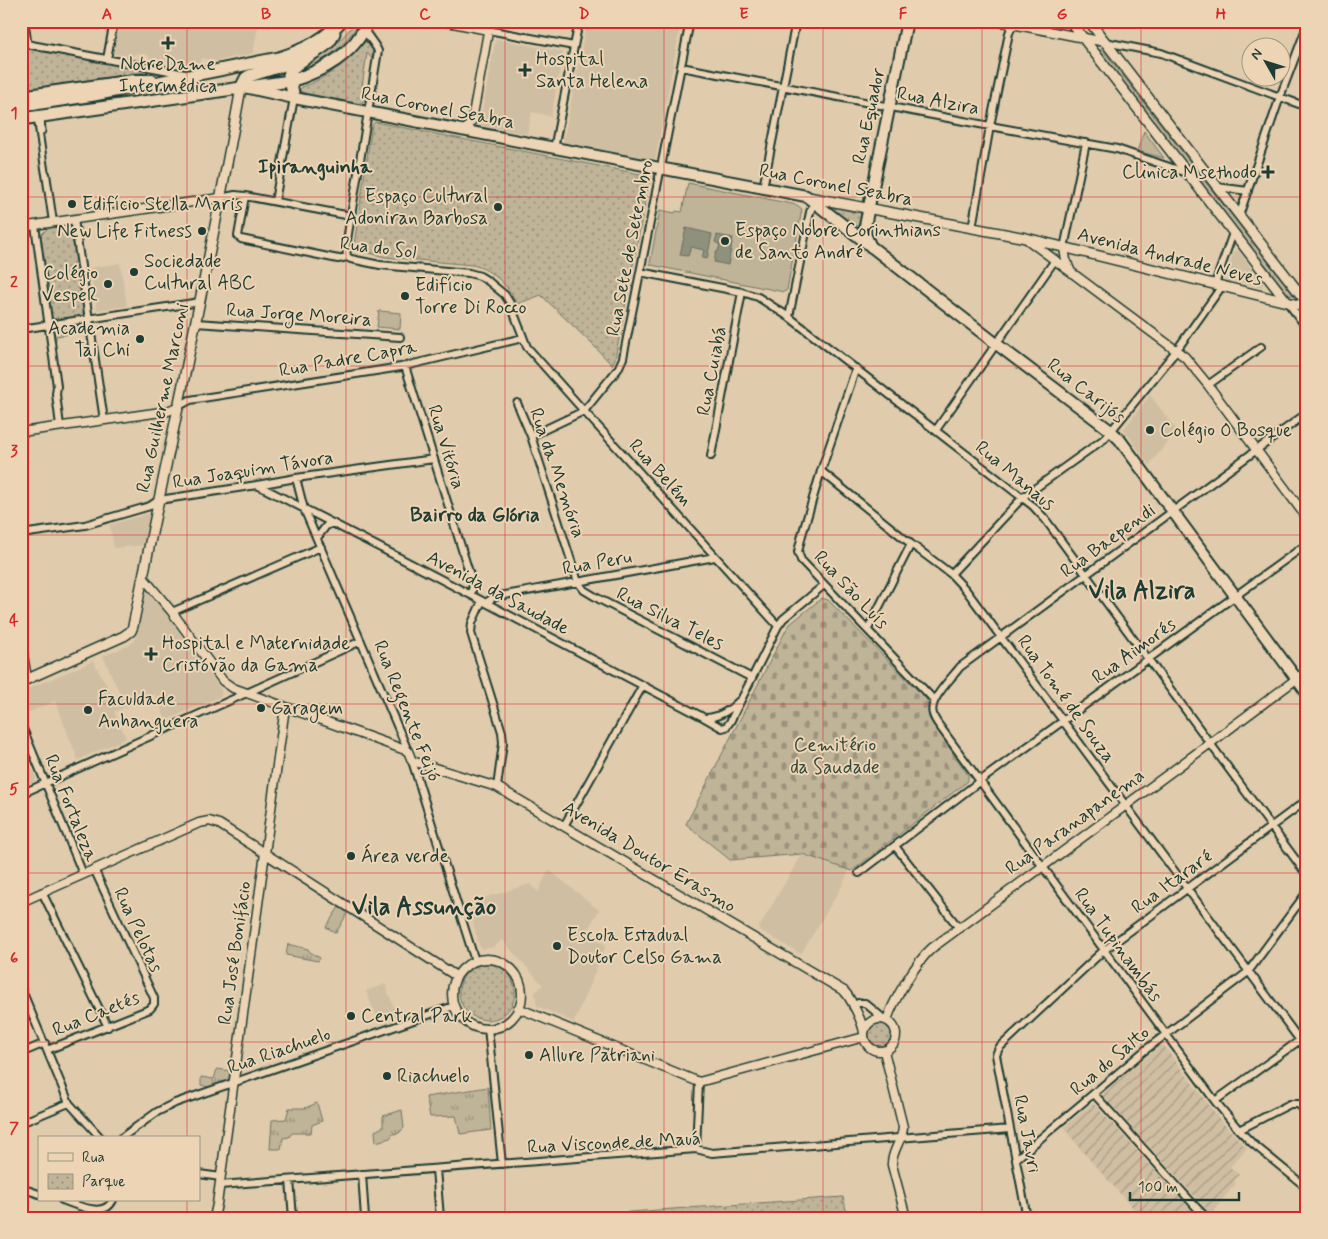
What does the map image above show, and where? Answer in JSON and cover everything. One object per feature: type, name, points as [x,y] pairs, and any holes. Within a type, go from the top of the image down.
[{"type":"highway","points":[[294,98],[289,72],[329,42],[340,23]]},
{"type":"highway","points":[[21,106],[94,95],[279,58],[297,52],[315,42],[340,23]]},
{"type":"highway","points":[[21,119],[290,81],[318,71],[334,62],[355,42],[366,26]]},
{"type":"highway","points":[[244,88],[246,78],[249,76],[306,59]]},
{"type":"main road","name":"Rua Equador","points":[[871,248],[865,234],[865,226],[906,21]]},
{"type":"main road","points":[[1070,21],[1287,302]]},
{"type":"main road","points":[[1088,21],[1307,305]]},
{"type":"main road","points":[[21,96],[134,80],[167,81]]},
{"type":"main road","name":"Rua Coronel Seabra","points":[[244,88],[763,188],[810,200],[1026,238]]},
{"type":"main road","name":"Rua Guilherme Marconi","points":[[24,681],[124,636],[133,626],[244,88]]},
{"type":"main road","name":"Rua Carijós","points":[[810,200],[1111,431],[1120,440],[1307,693]]},
{"type":"main road","points":[[847,229],[858,230],[865,226]]},
{"type":"main road","name":"Avenida Andrade Neves","points":[[1026,238],[1287,302],[1307,305]]},
{"type":"street","points":[[22,21],[25,43],[194,76]]},
{"type":"street","points":[[107,59],[114,21]]},
{"type":"street","points":[[443,21],[574,46]]},
{"type":"street","points":[[462,131],[468,127],[472,120],[490,21]]},
{"type":"street","points":[[554,148],[579,21]]},
{"type":"street","name":"Rua Sete de Setembro","points":[[531,436],[584,411],[621,364],[690,21]]},
{"type":"street","points":[[763,188],[796,21]]},
{"type":"street","points":[[996,21],[1161,53],[1307,107]]},
{"type":"street","points":[[972,228],[1009,33],[1014,23]]},
{"type":"street","points":[[347,256],[345,251],[378,51],[366,26]]},
{"type":"street","points":[[1239,216],[1307,26]]},
{"type":"street","name":"Rua Alzira","points":[[681,67],[1117,149],[1187,173]]},
{"type":"street","points":[[275,201],[294,98]]},
{"type":"street","points":[[39,116],[42,131]]},
{"type":"street","points":[[39,116],[45,172],[54,222]]},
{"type":"street","points":[[472,120],[474,128],[482,135]]},
{"type":"street","points":[[1071,272],[1064,248],[1086,143]]},
{"type":"street","points":[[1217,187],[1248,191]]},
{"type":"street","points":[[21,227],[235,196],[275,201],[351,216]]},
{"type":"street","name":"Rua do Sol","points":[[245,196],[239,238],[338,259],[347,256],[351,259],[380,265],[465,272],[480,276],[498,288],[508,299],[523,338]]},
{"type":"street","points":[[789,317],[810,212],[810,200]]},
{"type":"street","points":[[74,219],[104,420]]},
{"type":"street","points":[[35,225],[57,386],[56,394],[60,426]]},
{"type":"street","points":[[951,574],[1023,497],[1104,439],[1111,431],[1176,351],[1219,285],[1233,233]]},
{"type":"street","name":"Rua Coronel Seabra","points":[[1026,238],[1194,366],[1307,518]]},
{"type":"street","points":[[936,430],[1055,260]]},
{"type":"street","name":"Rua Manaus","points":[[640,272],[742,292],[758,297],[789,317],[1033,506],[1045,519],[1307,875]]},
{"type":"street","name":"Rua Cuiabá","points":[[711,456],[742,292]]},
{"type":"street","points":[[21,329],[200,302]]},
{"type":"street","points":[[1287,302],[1307,328]]},
{"type":"street","name":"Rua Jorge Moreira","points":[[196,324],[400,337]]},
{"type":"street","name":"Rua Padre Capra","points":[[179,406],[190,400],[405,366],[523,338]]},
{"type":"street","name":"Rua Belém","points":[[523,338],[527,347],[778,626]]},
{"type":"street","points":[[1208,385],[1261,347]]},
{"type":"street","name":"Rua Vitória","points":[[405,366],[473,585],[472,595]]},
{"type":"street","name":"Rua São Luís","points":[[856,368],[821,471],[798,552],[801,560],[934,700]]},
{"type":"street","name":"Rua da Memória","points":[[517,403],[531,436],[578,582]]},
{"type":"street","points":[[21,432],[168,411],[179,406]]},
{"type":"street","name":"Rua Baependi","points":[[934,700],[960,668],[1307,413]]},
{"type":"street","name":"Rua Joaquim Távora","points":[[21,534],[85,524],[150,506],[159,500],[296,478],[434,459]]},
{"type":"street","name":"Rua Tomé de Souza","points":[[821,471],[951,574],[966,590],[1307,1050]]},
{"type":"street","name":"Rua Regente Feijó","points":[[296,478],[304,509],[412,761],[475,960]]},
{"type":"street","name":"Avenida da Saudade","points":[[257,485],[472,595],[721,727]]},
{"type":"street","points":[[317,538],[326,526],[333,523]]},
{"type":"street","points":[[868,629],[911,544]]},
{"type":"street","name":"Rua Aimorés","points":[[859,873],[980,781],[1307,544]]},
{"type":"street","points":[[172,612],[321,547]]},
{"type":"street","name":"Rua Peru","points":[[484,602],[494,597],[715,557]]},
{"type":"street","points":[[143,577],[224,681],[233,688],[408,751]]},
{"type":"street","name":"Rua Silva Teles","points":[[578,582],[587,593],[752,678]]},
{"type":"street","points":[[718,716],[716,721],[721,727],[730,722],[778,626],[783,619],[824,585]]},
{"type":"street","points":[[484,602],[472,623],[472,633],[502,732],[497,787]]},
{"type":"street","points":[[21,794],[361,641]]},
{"type":"street","points":[[21,642],[24,681]]},
{"type":"street","name":"Rua Paranapanema","points":[[886,1020],[890,1009],[924,955],[932,948],[1307,671]]},
{"type":"street","points":[[564,826],[643,686]]},
{"type":"street","points":[[705,718],[718,716],[734,706],[742,698]]},
{"type":"street","name":"Rua Tupinambás","points":[[934,700],[932,706],[933,716],[1215,1101],[1252,1143],[1307,1188]]},
{"type":"street","name":"Rua José Bonifácio","points":[[215,1218],[285,707]]},
{"type":"street","name":"Rua Fortaleza","points":[[21,724],[82,874]]},
{"type":"street","name":"Avenida Doutor Erasmo","points":[[412,761],[497,787],[840,989],[846,993],[862,1026],[864,1035]]},
{"type":"street","name":"Rua Itararé","points":[[996,1056],[999,1048],[1104,950],[1307,800]]},
{"type":"street","points":[[21,902],[204,821],[214,822],[456,976]]},
{"type":"street","points":[[895,846],[959,928]]},
{"type":"street","name":"Rua Pelotas","points":[[94,869],[154,998],[154,1004]]},
{"type":"street","points":[[42,892],[108,1027]]},
{"type":"street","name":"Rua do Salto","points":[[1016,1159],[1165,1035],[1248,972],[1307,892]]},
{"type":"street","points":[[494,959],[504,963],[518,979],[521,1001],[514,1015],[507,1022],[499,1026],[488,1028],[468,1023],[460,1016],[454,1006],[452,991],[456,976],[464,967],[475,960],[494,959]]},
{"type":"street","points":[[21,988],[69,1103],[99,1136]]},
{"type":"street","points":[[853,1007],[858,1003],[865,1003],[886,1020],[894,1027],[896,1038],[893,1045],[884,1050],[876,1050],[871,1048],[866,1042],[864,1035],[866,1028],[876,1019],[886,1020]]},
{"type":"street","name":"Rua Caetés","points":[[21,1053],[108,1027],[150,1009],[154,1004]]},
{"type":"street","name":"Rua Riachuelo","points":[[123,1136],[166,1107],[454,1006]]},
{"type":"street","points":[[518,1008],[699,1082],[864,1035]]},
{"type":"street","points":[[1215,1101],[1300,1040],[1307,1027]]},
{"type":"street","points":[[488,1028],[502,1164]]},
{"type":"street","points":[[884,1050],[903,1127],[903,1132],[892,1160],[892,1166],[906,1218]]},
{"type":"street","name":"Rua Javri","points":[[996,1056],[1028,1218]]},
{"type":"street","points":[[696,1149],[699,1082]]},
{"type":"street","points":[[1094,1094],[1207,1218]]},
{"type":"street","points":[[21,1123],[69,1103]]},
{"type":"street","points":[[1239,1130],[1290,1104],[1298,1104],[1307,1112]]},
{"type":"street","name":"Rua Visconde de Mauá","points":[[200,1174],[220,1181],[290,1180],[696,1149],[712,1153],[1010,1129]]},
{"type":"street","points":[[436,1169],[440,1218]]},
{"type":"street","points":[[362,1174],[365,1218]]},
{"type":"street","points":[[290,1180],[293,1218]]},
{"type":"street","points":[[21,1188],[38,1194]]},
{"type":"street","points":[[69,1202],[97,1210],[106,1208],[112,1202]]},
{"type":"shaded area","name":"NotreDame Intermédica","points":[[120,21],[259,21],[253,53],[216,61],[201,58],[200,63],[182,66],[152,61],[148,55],[137,53],[131,57],[116,54],[114,51]]},
{"type":"shaded area","points":[[587,21],[681,21],[655,161],[563,143]]},
{"type":"shaded area","name":"Hospital Santa Helena","points":[[496,39],[563,52],[551,116],[532,112],[527,134],[483,126],[480,122]]},
{"type":"shaded area","points":[[686,228],[712,234],[707,259],[702,258],[704,250],[691,247],[688,256],[680,255]]},
{"type":"shaded area","points":[[717,235],[733,238],[728,265],[714,262],[720,245],[715,242]]},
{"type":"shaded area","points":[[1238,250],[1263,284],[1261,287],[1227,279],[1226,276],[1234,252]]},
{"type":"shaded area","name":"Colégio VespeR","points":[[120,263],[127,306],[97,310],[90,268]]},
{"type":"shaded area","name":"Colégio O Bosque","points":[[1150,395],[1177,431],[1149,465],[1124,429]]},
{"type":"shaded area","points":[[147,514],[150,516],[144,545],[114,548],[110,525]]},
{"type":"shaded area","points":[[147,591],[151,593],[221,690],[221,696],[166,720],[155,694],[114,712],[126,738],[78,760],[55,701],[25,714],[21,706],[21,692],[93,661],[114,699],[121,696],[103,656],[130,645],[135,640]]},
{"type":"shaded area","points":[[21,742],[36,778],[35,781],[21,787]]},
{"type":"shaded area","points":[[802,854],[849,870],[842,886],[801,954],[758,929]]},
{"type":"shaded area","name":"Escola Estadual Doutor Celso Gama","points":[[549,870],[599,910],[586,933],[606,945],[574,1022],[537,1006],[535,993],[543,985],[502,940],[493,947],[483,949],[480,947],[467,903],[530,884],[538,892]]},
{"type":"shaded area","points":[[385,984],[397,1016],[380,1024],[366,991]]},
{"type":"shaded area","points":[[1163,1045],[1221,1121],[1247,1148],[1230,1167],[1239,1175],[1234,1181],[1236,1183],[1211,1214],[1103,1096],[1103,1093]]},
{"type":"shaded area","points":[[1092,1104],[1095,1105],[1199,1218],[1142,1218],[1081,1150],[1064,1127]]},
{"type":"green space","points":[[357,22],[359,23],[353,32],[332,54],[295,73],[301,67],[331,49]]},
{"type":"green space","points":[[365,42],[371,46],[373,54],[372,59],[367,53],[362,87],[367,93],[363,102],[354,104],[301,92],[300,89],[302,87],[336,69]]},
{"type":"green space","points":[[25,48],[143,70],[145,72],[53,85],[31,92]]},
{"type":"green space","points":[[1101,49],[1292,293],[1292,296],[1289,295],[1101,55]]},
{"type":"green space","points":[[375,122],[650,176],[615,359],[612,365],[541,295],[517,304],[505,285],[486,270],[472,265],[385,257],[357,250],[354,245],[372,125]]},
{"type":"green space","points":[[1144,131],[1164,158],[1137,151]]},
{"type":"green space","name":"Espaço Nobre Corinthians de Santo André","points":[[688,183],[797,205],[802,209],[787,290],[784,292],[651,265],[660,210],[675,213],[676,211],[682,212]]},
{"type":"green space","points":[[834,209],[861,213],[859,225],[854,227],[835,212]]},
{"type":"green space","points":[[64,227],[69,229],[72,234],[84,312],[81,316],[55,320],[52,317],[40,238],[47,230]]},
{"type":"green space","points":[[379,311],[401,313],[400,329],[377,327]]},
{"type":"green space","points":[[83,325],[86,327],[88,336],[86,336],[85,332],[56,336],[55,340],[54,332],[57,328]]},
{"type":"green space","name":"Cemitério da Saudade","points":[[822,598],[828,600],[927,700],[929,718],[968,775],[968,781],[852,871],[802,854],[730,860],[686,824],[786,630],[790,624]]},
{"type":"green space","points":[[339,907],[348,912],[336,933],[326,927]]},
{"type":"green space","points":[[288,944],[308,949],[320,958],[318,961],[286,955]]},
{"type":"green space","points":[[481,964],[493,964],[503,968],[511,976],[515,992],[511,1008],[503,1016],[493,1020],[481,1020],[471,1016],[463,1008],[459,998],[459,986],[463,976],[471,968]]},
{"type":"green space","points":[[880,1023],[888,1027],[892,1035],[888,1043],[880,1047],[872,1043],[868,1035],[872,1027]]},
{"type":"green space","points":[[217,1069],[230,1071],[228,1083],[212,1088],[201,1085],[201,1077],[214,1079]]},
{"type":"green space","points":[[488,1087],[491,1130],[460,1134],[456,1116],[430,1117],[426,1097]]},
{"type":"green space","points":[[317,1103],[322,1121],[312,1125],[311,1133],[292,1133],[289,1137],[283,1138],[281,1149],[270,1149],[272,1120],[286,1119],[289,1108],[305,1108]]},
{"type":"green space","points":[[402,1110],[404,1128],[399,1133],[393,1134],[390,1138],[376,1142],[375,1131],[383,1127],[383,1116]]},
{"type":"green space","points":[[843,1197],[848,1218],[546,1218]]},
{"type":"place","name":"NotreDame Intermédica","points":[[168,43]]},
{"type":"place","name":"Hospital Santa Helena","points":[[525,70]]},
{"type":"place","name":"Clinica Msethodo","points":[[1268,172]]},
{"type":"place","name":"Edifício Stella Maris","points":[[72,204]]},
{"type":"place","name":"Espaço Cultural Adoniran Barbosa","points":[[498,207]]},
{"type":"place","name":"New Life Fitness","points":[[202,231]]},
{"type":"place","name":"Espaço Nobre Corinthians de Santo André","points":[[725,241]]},
{"type":"place","name":"Sociedade Cultural ABC","points":[[134,272]]},
{"type":"place","name":"Colégio VespeR","points":[[108,284]]},
{"type":"place","name":"Edifício Torre Di Rocco","points":[[405,296]]},
{"type":"place","name":"Academia Tai Chi","points":[[140,339]]},
{"type":"place","name":"Colégio O Bosque","points":[[1150,430]]},
{"type":"place","name":"Hospital e Maternidade Cristóvão da Gama","points":[[151,654]]},
{"type":"place","name":"Garagem","points":[[261,708]]},
{"type":"place","name":"Faculdade Anhanguera","points":[[88,710]]},
{"type":"place","name":"Área verde","points":[[351,856]]},
{"type":"place","name":"Escola Estadual Doutor Celso Gama","points":[[557,946]]},
{"type":"place","name":"Central Park","points":[[351,1016]]},
{"type":"place","name":"Allure Patriani","points":[[529,1055]]},
{"type":"place","name":"Riachuelo","points":[[387,1076]]},
{"type":"district","name":"Ipiranguinha","points":[[315,167]]},
{"type":"district","name":"Bairro da Glória","points":[[475,515]]},
{"type":"district","name":"Vila Alzira","points":[[1142,591]]},
{"type":"district","name":"Vila Assunção","points":[[424,907]]}]
